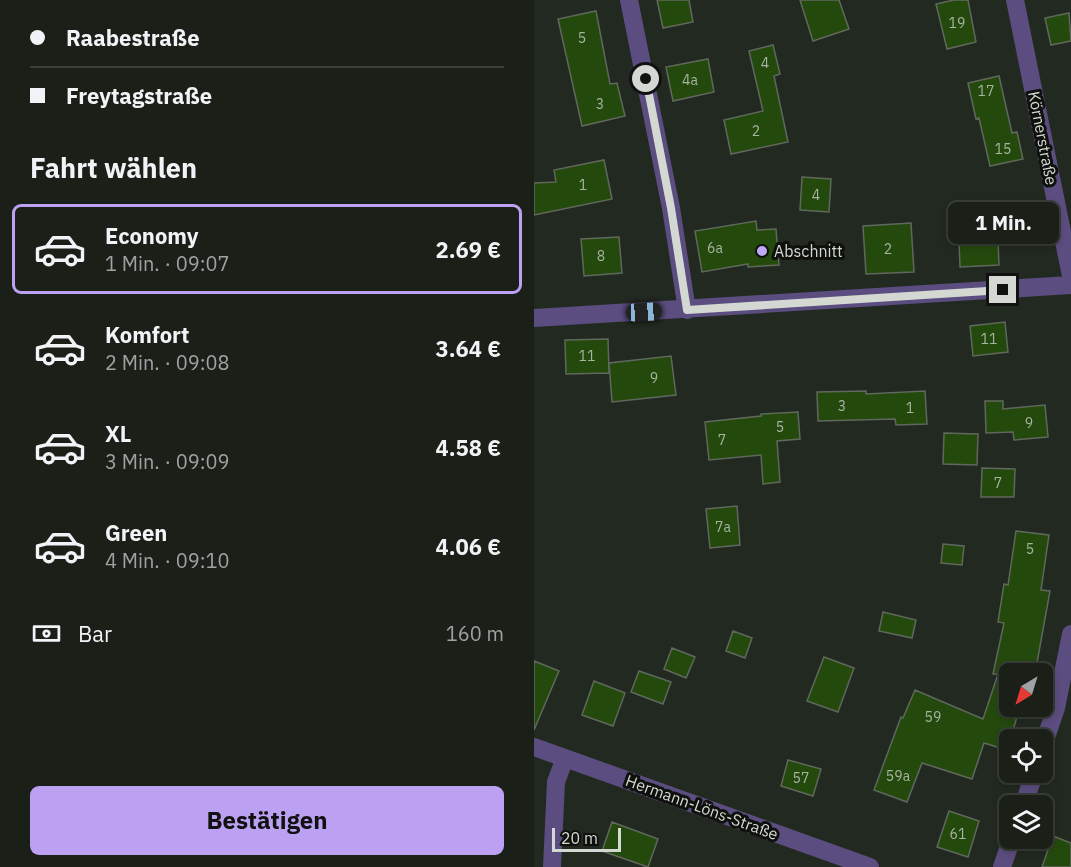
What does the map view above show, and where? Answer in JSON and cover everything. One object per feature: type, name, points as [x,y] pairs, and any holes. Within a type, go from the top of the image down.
[{"type":"street","points":[[629,0],[671,208],[687,310]]},
{"type":"street","name":"Körnerstraße","points":[[1015,0],[1071,276]]},
{"type":"street","points":[[534,318],[1071,285]]},
{"type":"street","points":[[1049,729],[1056,708],[1071,634]]},
{"type":"street","name":"Hermann-Löns-Straße","points":[[534,747],[870,867]]},
{"type":"street","points":[[552,867],[556,782],[565,758]]},
{"type":"street","points":[[1002,867],[1008,849]]},
{"type":"building","points":[[657,0],[689,0],[693,22],[663,28]]},
{"type":"building","points":[[800,0],[839,0],[849,29],[813,41]]},
{"type":"building","points":[[968,0],[976,42],[947,49],[936,4]]},
{"type":"building","points":[[596,11],[610,84],[617,83],[625,116],[582,126],[558,19]]},
{"type":"building","points":[[1069,13],[1071,41],[1051,45],[1045,18]]},
{"type":"building","points":[[773,45],[780,74],[774,76],[788,142],[731,154],[724,120],[763,111],[749,51]]},
{"type":"building","points":[[708,59],[714,92],[673,101],[666,67]]},
{"type":"building","points":[[999,76],[1012,133],[1017,132],[1023,159],[990,166],[968,83]]},
{"type":"building","points":[[604,160],[612,199],[534,215],[534,183],[556,182],[554,170]]},
{"type":"building","points":[[802,177],[831,179],[829,212],[800,210]]},
{"type":"building","points":[[997,214],[999,265],[960,267],[958,215]]},
{"type":"building","points":[[756,221],[757,230],[776,229],[779,265],[748,267],[748,264],[702,272],[695,231]]},
{"type":"building","points":[[911,223],[914,272],[866,274],[863,226]]},
{"type":"building","points":[[619,237],[622,273],[584,276],[581,239]]},
{"type":"building","points":[[1005,322],[1008,352],[973,356],[970,326]]},
{"type":"building","points":[[608,339],[609,373],[566,374],[565,340]]},
{"type":"building","points":[[671,356],[676,395],[612,402],[609,363]]},
{"type":"building","points":[[866,391],[866,394],[925,391],[927,424],[896,425],[895,419],[818,421],[817,392]]},
{"type":"building","points":[[985,401],[1003,401],[1003,409],[1045,405],[1048,437],[1014,440],[1013,432],[986,433]]},
{"type":"building","points":[[798,412],[800,439],[777,441],[780,482],[763,484],[761,455],[709,460],[705,422],[761,416],[761,414]]},
{"type":"building","points":[[944,433],[978,434],[977,465],[943,464]]},
{"type":"building","points":[[982,468],[1015,469],[1014,497],[981,497]]},
{"type":"building","points":[[737,506],[740,545],[710,548],[706,509]]},
{"type":"building","points":[[1016,531],[1049,535],[1041,590],[1050,591],[1037,663],[999,663],[999,717],[1017,717],[1013,729],[999,729],[999,748],[984,743],[972,779],[922,763],[907,802],[874,790],[901,717],[903,718],[915,690],[983,719],[998,674],[993,674],[1004,623],[998,622],[1004,584],[1008,585]]},
{"type":"building","points":[[943,544],[964,546],[962,565],[941,563]]},
{"type":"building","points":[[883,612],[916,620],[912,638],[879,631]]},
{"type":"building","points":[[733,631],[752,638],[745,658],[726,651]]},
{"type":"building","points":[[672,648],[695,657],[686,678],[664,669]]},
{"type":"building","points":[[824,657],[854,668],[838,712],[807,701]]},
{"type":"building","points":[[534,661],[559,671],[534,730]]},
{"type":"building","points":[[639,671],[671,682],[663,704],[631,692]]},
{"type":"building","points":[[594,681],[625,693],[613,726],[582,715]]},
{"type":"building","points":[[788,760],[821,769],[813,796],[781,786]]},
{"type":"building","points":[[949,811],[979,821],[968,857],[937,847]]},
{"type":"building","points":[[612,822],[658,839],[648,867],[602,851]]},
{"type":"building","points":[[1053,836],[1071,843],[1071,867],[1042,867],[1048,849],[1053,849]]},
{"type":"place","name":"Abschnitt","points":[[762,251]]},
{"type":"route","points":[[646,79],[671,208],[687,310],[1003,290]]}]
